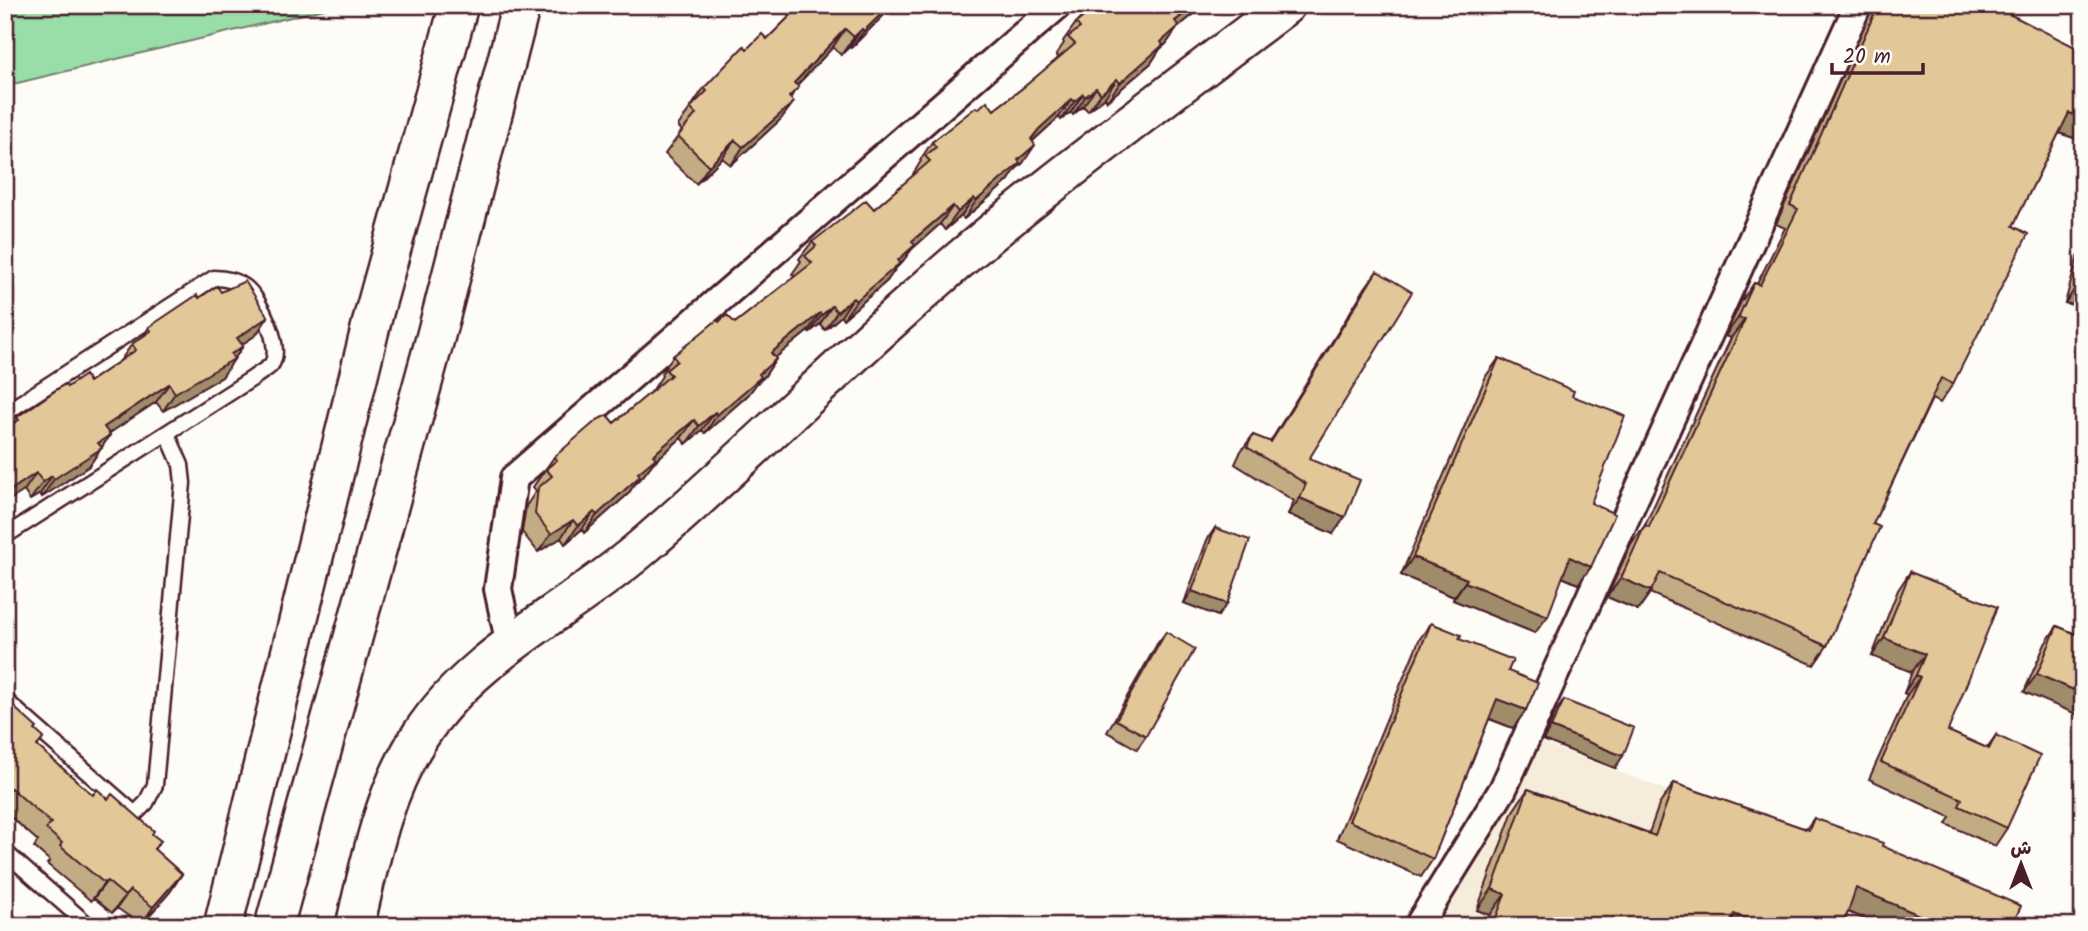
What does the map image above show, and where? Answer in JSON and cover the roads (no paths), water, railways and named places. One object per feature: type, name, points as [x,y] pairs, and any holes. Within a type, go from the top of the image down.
[{"type":"main road","points":[[223,926],[374,313],[459,5]]},
{"type":"main road","points":[[274,926],[429,362],[521,5]]},
{"type":"main road","points":[[355,926],[391,789],[420,735],[467,680],[510,645],[624,564],[722,479],[908,305],[1053,184],[1286,5]]},
{"type":"street","points":[[510,645],[498,589],[514,478],[1058,5]]},
{"type":"street","points":[[1418,926],[1503,789],[1858,5]]},
{"type":"lane","points":[[5,413],[214,278],[229,279],[248,289],[274,333],[272,364],[5,536]]},
{"type":"lane","points":[[5,700],[135,814],[146,803],[155,786],[183,483],[181,465],[167,433]]},
{"type":"lane","points":[[5,852],[89,926]]}]
